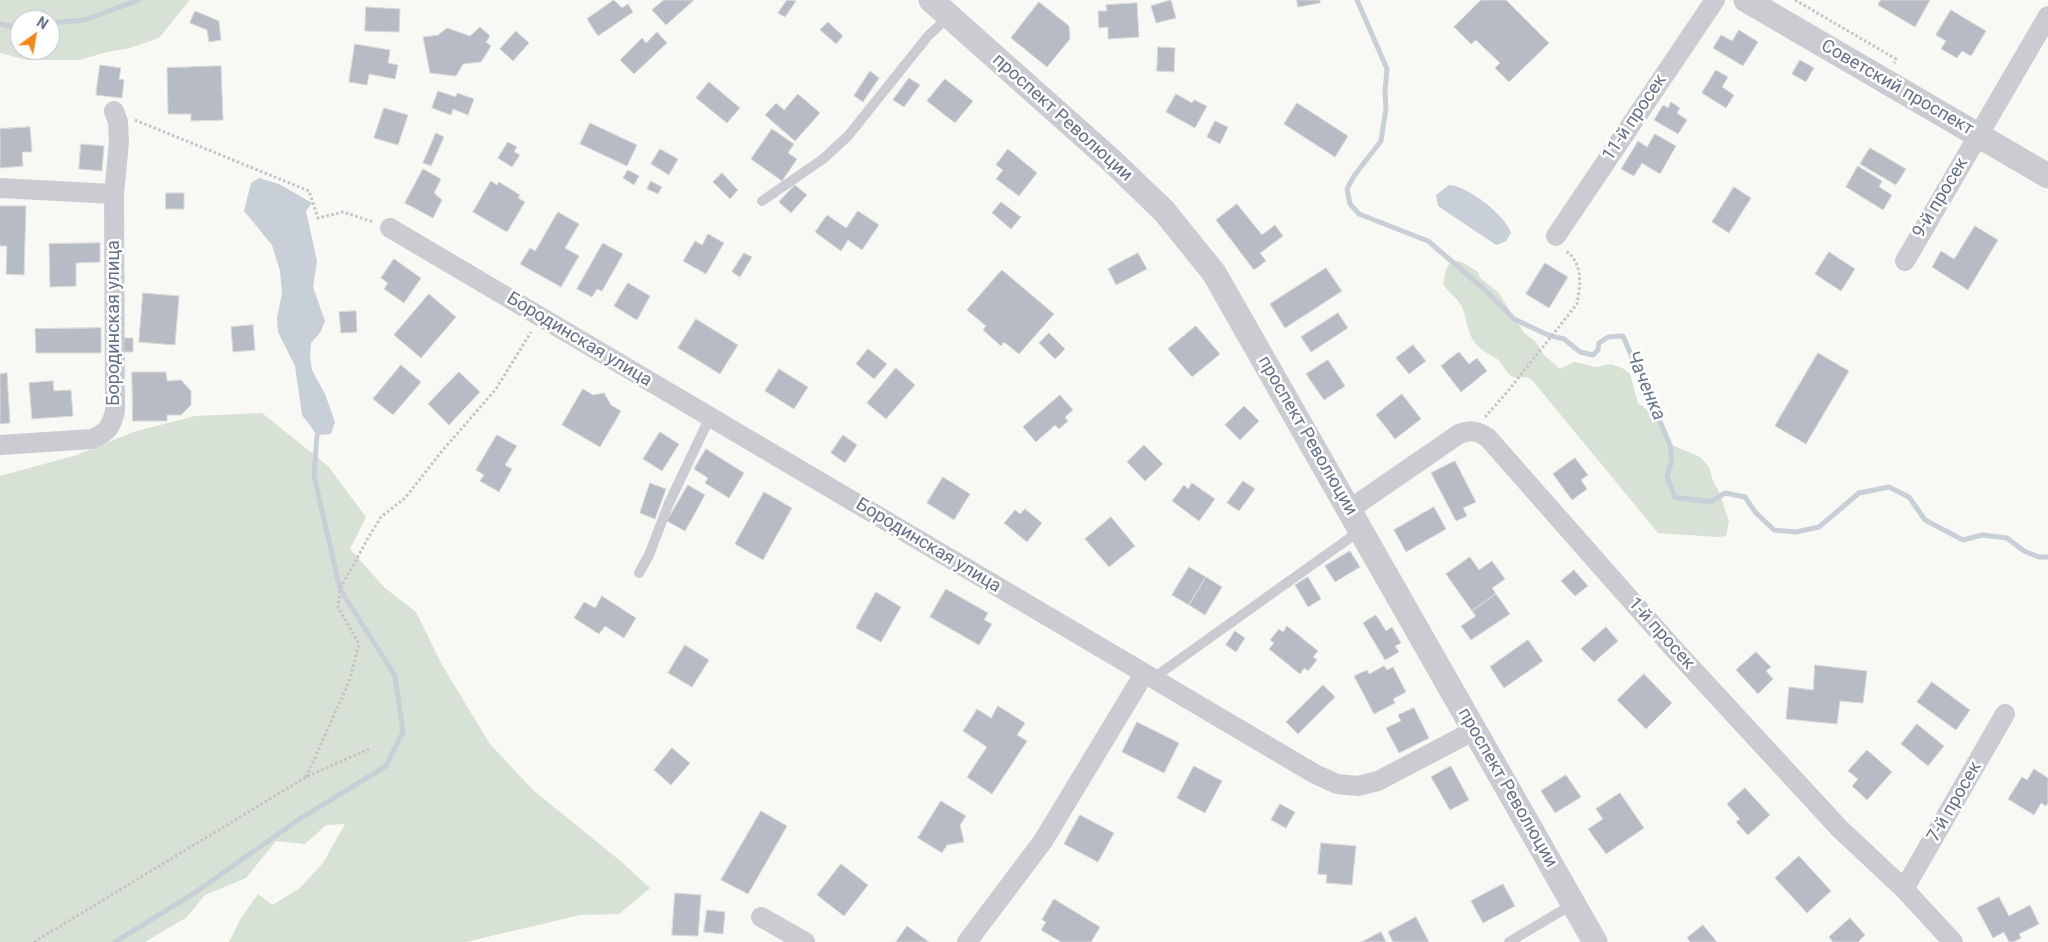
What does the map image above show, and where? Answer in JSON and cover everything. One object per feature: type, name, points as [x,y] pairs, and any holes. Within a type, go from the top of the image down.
[{"type":"street","name":"проспект Революции","points":[[930,0],[948,18],[1112,161],[1164,211],[1214,273],[1595,942]]},
{"type":"street","name":"11-й просек","points":[[1556,236],[1715,0]]},
{"type":"street","name":"Советский проспект","points":[[1746,0],[2048,176]]},
{"type":"street","name":"9-й просек","points":[[1904,261],[2048,16]]},
{"type":"street","name":"Бородинская улица","points":[[0,445],[92,438],[104,434],[112,423],[115,411],[114,194],[119,142],[118,122],[114,111]]},
{"type":"street","points":[[0,188],[114,194]]},
{"type":"street","name":"Бородинская улица","points":[[390,228],[1315,774],[1337,784],[1358,786],[1378,781],[1475,730]]},
{"type":"street","points":[[1355,520],[1459,434],[1467,430],[1478,431]]},
{"type":"street","name":"1-й просек","points":[[1478,431],[1488,438],[1673,648],[1839,828],[1904,889],[1953,942]]},
{"type":"street","points":[[967,942],[1043,841],[1148,676]]},
{"type":"street","name":"7-й просек","points":[[1904,889],[2005,714]]},
{"type":"street","points":[[761,917],[805,942]]},
{"type":"lane","points":[[762,201],[823,159],[848,136],[928,36],[948,18]]},
{"type":"lane","points":[[639,573],[649,555],[669,503],[710,417]]},
{"type":"lane","points":[[1148,676],[1355,520]]},
{"type":"lane","points":[[1509,942],[1573,904]]},
{"type":"path","points":[[114,111],[308,191],[318,218],[343,212],[390,228]]},
{"type":"path","points":[[1478,431],[1485,416],[1508,391],[1577,304],[1580,287],[1579,267],[1570,254],[1560,247],[1556,236]]},
{"type":"path","points":[[306,777],[349,682],[359,644],[338,607],[340,589],[381,517],[405,498],[442,451],[479,411],[496,389],[540,316]]},
{"type":"path","points":[[34,942],[306,777],[369,748]]},
{"type":"shaded area","points":[[0,0],[190,0],[159,38],[127,49],[111,51],[79,60],[60,60],[60,10],[10,10],[10,56],[0,53]]},
{"type":"shaded area","points":[[259,178],[279,184],[312,203],[306,211],[317,261],[313,287],[325,321],[320,333],[311,343],[310,357],[312,370],[325,394],[335,422],[331,434],[317,435],[302,415],[295,366],[278,332],[277,318],[282,293],[280,271],[272,245],[244,211],[251,183]]},
{"type":"shaded area","points":[[1449,185],[1466,190],[1494,210],[1511,233],[1506,241],[1497,245],[1493,243],[1438,206],[1436,195]]},
{"type":"shaded area","points":[[1457,261],[1478,272],[1480,278],[1498,292],[1524,333],[1536,342],[1544,355],[1560,369],[1574,362],[1596,367],[1611,364],[1624,369],[1630,374],[1638,403],[1656,416],[1669,441],[1674,446],[1700,457],[1709,467],[1729,522],[1726,536],[1658,533],[1532,380],[1526,377],[1512,376],[1498,360],[1483,351],[1475,343],[1469,332],[1461,305],[1443,284],[1446,269],[1450,263]]},
{"type":"shaded area","points":[[262,413],[328,466],[366,517],[350,549],[385,588],[416,612],[442,665],[490,744],[533,790],[624,864],[650,888],[619,914],[580,915],[466,942],[229,942],[241,918],[258,894],[272,905],[299,889],[323,863],[345,824],[326,825],[305,844],[276,841],[246,878],[205,895],[187,917],[145,942],[0,942],[0,476],[77,455],[133,432],[195,416]]},
{"type":"building","points":[[614,0],[622,8],[628,4],[633,12],[598,36],[587,19]]},
{"type":"building","points":[[664,0],[694,0],[666,25],[652,10]]},
{"type":"building","points":[[787,0],[796,1],[785,17],[778,13]]},
{"type":"building","points":[[1171,0],[1176,18],[1156,23],[1151,6]]},
{"type":"building","points":[[1297,0],[1320,0],[1320,3],[1298,7]]},
{"type":"building","points":[[1481,0],[1506,0],[1549,43],[1509,82],[1495,68],[1500,63],[1476,40],[1471,44],[1454,27]]},
{"type":"building","points":[[1881,0],[1930,0],[1915,27],[1878,5]]},
{"type":"building","points":[[1039,2],[1069,26],[1070,39],[1047,67],[1011,38]]},
{"type":"building","points":[[1137,3],[1139,37],[1108,39],[1108,27],[1099,28],[1098,11],[1107,11],[1106,5]]},
{"type":"building","points":[[366,7],[400,9],[399,32],[365,31]]},
{"type":"building","points":[[1951,10],[1986,31],[1971,56],[1962,51],[1957,58],[1941,49],[1946,41],[1936,35]]},
{"type":"building","points":[[195,11],[219,21],[221,40],[209,42],[207,30],[190,23]]},
{"type":"building","points":[[828,22],[843,36],[836,44],[820,30]]},
{"type":"building","points":[[480,27],[490,36],[486,42],[491,46],[481,62],[463,64],[456,76],[430,73],[423,37],[438,35],[447,28],[470,36]]},
{"type":"building","points":[[1739,30],[1758,42],[1743,66],[1713,48],[1721,35],[1732,41]]},
{"type":"building","points":[[516,31],[529,43],[513,61],[500,49]]},
{"type":"building","points":[[657,32],[667,43],[634,74],[620,60],[642,38],[646,43]]},
{"type":"building","points":[[355,44],[390,50],[388,63],[398,65],[395,79],[369,74],[367,85],[349,82]]},
{"type":"building","points":[[1158,47],[1175,48],[1174,72],[1157,71]]},
{"type":"building","points":[[1800,60],[1814,68],[1806,82],[1792,74]]},
{"type":"building","points":[[100,65],[121,68],[119,79],[124,80],[122,98],[96,95]]},
{"type":"building","points":[[221,66],[223,120],[191,121],[191,114],[168,114],[167,68]]},
{"type":"building","points":[[1716,70],[1728,77],[1722,87],[1734,95],[1726,108],[1702,93]]},
{"type":"building","points":[[870,71],[879,78],[863,102],[854,96]]},
{"type":"building","points":[[909,78],[920,85],[904,107],[893,100]]},
{"type":"building","points":[[945,79],[973,101],[955,123],[927,101]]},
{"type":"building","points":[[709,82],[740,108],[727,123],[696,98]]},
{"type":"building","points":[[438,91],[456,97],[457,93],[474,99],[468,115],[453,109],[451,115],[432,108]]},
{"type":"building","points":[[798,94],[820,113],[795,141],[765,115],[776,103],[784,110]]},
{"type":"building","points":[[1176,94],[1192,103],[1194,100],[1207,106],[1195,128],[1166,112]]},
{"type":"building","points":[[1671,102],[1680,108],[1677,113],[1687,120],[1678,134],[1654,120],[1663,105],[1668,108]]},
{"type":"building","points":[[1297,103],[1348,136],[1335,157],[1284,124]]},
{"type":"building","points":[[384,108],[408,115],[398,145],[374,138]]},
{"type":"building","points":[[1215,121],[1228,127],[1220,144],[1207,137]]},
{"type":"building","points":[[590,123],[637,145],[627,166],[580,144]]},
{"type":"building","points":[[30,127],[32,152],[22,152],[23,166],[0,168],[0,129]]},
{"type":"building","points":[[772,129],[794,144],[788,153],[797,159],[782,181],[751,159]]},
{"type":"building","points":[[436,133],[444,137],[431,166],[423,163]]},
{"type":"building","points":[[1655,134],[1676,146],[1660,174],[1642,163],[1634,176],[1621,169],[1638,141],[1647,147]]},
{"type":"building","points":[[508,142],[517,147],[514,152],[520,155],[512,167],[498,158]]},
{"type":"building","points":[[81,144],[104,146],[102,171],[79,169]]},
{"type":"building","points":[[1870,148],[1906,169],[1896,185],[1860,164]]},
{"type":"building","points":[[660,149],[678,159],[669,175],[651,164]]},
{"type":"building","points":[[1008,149],[1037,173],[1019,196],[996,179],[1003,170],[996,165]]},
{"type":"building","points":[[1858,166],[1882,181],[1879,187],[1892,195],[1883,210],[1846,187]]},
{"type":"building","points":[[423,169],[441,179],[434,193],[442,200],[433,218],[405,203]]},
{"type":"building","points":[[628,170],[639,176],[634,185],[623,178]]},
{"type":"building","points":[[722,173],[738,190],[730,199],[713,182]]},
{"type":"building","points":[[491,181],[497,185],[499,182],[520,195],[518,198],[525,202],[507,232],[473,212]]},
{"type":"building","points":[[651,181],[662,187],[658,194],[647,189]]},
{"type":"building","points":[[795,185],[807,195],[791,213],[779,202]]},
{"type":"building","points":[[1734,187],[1751,198],[1729,233],[1712,222]]},
{"type":"building","points":[[166,193],[184,193],[184,209],[166,209]]},
{"type":"building","points":[[1001,202],[1021,217],[1011,229],[992,213]]},
{"type":"building","points":[[1237,204],[1262,235],[1275,225],[1283,236],[1260,253],[1266,261],[1254,270],[1216,220]]},
{"type":"building","points":[[0,206],[26,206],[24,275],[6,274],[7,246],[0,246]]},
{"type":"building","points":[[858,211],[879,225],[862,250],[848,240],[841,251],[815,232],[827,215],[846,228]]},
{"type":"building","points":[[558,212],[579,224],[565,248],[579,256],[561,287],[520,264],[530,248],[535,251]]},
{"type":"building","points":[[1975,226],[1998,240],[1968,290],[1932,267],[1941,251],[1954,259]]},
{"type":"building","points":[[708,234],[724,243],[706,274],[683,261],[695,241],[702,245]]},
{"type":"building","points":[[100,243],[100,262],[76,263],[76,286],[50,287],[49,244]]},
{"type":"building","points":[[603,243],[623,254],[602,291],[597,289],[592,297],[577,289]]},
{"type":"building","points":[[1829,252],[1855,269],[1841,291],[1815,274]]},
{"type":"building","points":[[744,253],[752,257],[740,277],[732,272]]},
{"type":"building","points":[[1138,253],[1147,269],[1116,285],[1108,269]]},
{"type":"building","points":[[394,259],[421,278],[404,303],[384,289],[388,283],[381,278]]},
{"type":"building","points":[[1545,263],[1568,277],[1549,308],[1526,294]]},
{"type":"building","points":[[1326,268],[1342,291],[1285,328],[1270,304]]},
{"type":"building","points":[[1002,270],[1054,314],[1019,354],[1004,342],[1001,346],[983,330],[986,326],[967,310]]},
{"type":"building","points":[[628,283],[650,296],[637,320],[614,306]]},
{"type":"building","points":[[143,293],[179,296],[175,345],[139,342]]},
{"type":"building","points":[[429,294],[456,317],[421,358],[394,335]]},
{"type":"building","points":[[356,311],[357,332],[341,333],[339,312]]},
{"type":"building","points":[[1338,313],[1348,328],[1311,352],[1301,337]]},
{"type":"building","points":[[696,319],[738,345],[720,374],[678,348]]},
{"type":"building","points":[[253,325],[255,350],[233,352],[231,327]]},
{"type":"building","points":[[1196,326],[1220,354],[1192,377],[1168,349]]},
{"type":"building","points":[[101,328],[101,353],[36,353],[35,329]]},
{"type":"building","points":[[1049,333],[1065,349],[1055,359],[1039,343]]},
{"type":"building","points":[[124,338],[133,338],[133,352],[124,352]]},
{"type":"building","points":[[1413,345],[1426,361],[1409,374],[1396,358]]},
{"type":"building","points":[[868,349],[887,364],[874,379],[856,364]]},
{"type":"building","points":[[1459,352],[1469,364],[1477,358],[1487,371],[1461,392],[1441,366]]},
{"type":"building","points":[[1818,353],[1849,371],[1806,444],[1775,426]]},
{"type":"building","points":[[1328,360],[1345,386],[1324,400],[1306,374]]},
{"type":"building","points":[[401,365],[421,382],[393,415],[373,399]]},
{"type":"building","points":[[896,368],[915,385],[886,419],[867,403]]},
{"type":"building","points":[[779,369],[808,387],[794,409],[765,391]]},
{"type":"building","points":[[132,372],[166,372],[167,381],[181,380],[191,391],[191,405],[181,415],[167,415],[167,421],[133,421]]},
{"type":"building","points":[[459,372],[480,392],[449,425],[428,404]]},
{"type":"building","points":[[7,373],[10,423],[0,424],[0,374]]},
{"type":"building","points":[[53,381],[54,391],[71,390],[73,416],[32,419],[29,383]]},
{"type":"building","points":[[583,389],[593,395],[604,393],[611,405],[621,411],[600,447],[562,425]]},
{"type":"building","points":[[1402,394],[1421,419],[1395,439],[1376,415]]},
{"type":"building","points":[[1060,395],[1073,410],[1065,417],[1068,421],[1059,429],[1055,425],[1036,442],[1023,427]]},
{"type":"building","points":[[1244,406],[1259,421],[1240,440],[1225,425]]},
{"type":"building","points":[[660,432],[679,444],[662,471],[643,459]]},
{"type":"building","points":[[497,435],[517,446],[505,465],[512,469],[499,492],[480,481],[484,475],[476,470]]},
{"type":"building","points":[[843,435],[857,445],[845,463],[831,453]]},
{"type":"building","points":[[1144,445],[1163,464],[1145,481],[1127,462]]},
{"type":"building","points":[[706,449],[744,473],[729,498],[705,483],[708,478],[694,469]]},
{"type":"building","points":[[1575,458],[1588,475],[1581,480],[1587,489],[1572,500],[1553,474]]},
{"type":"building","points":[[1455,461],[1476,502],[1463,508],[1467,516],[1456,521],[1431,473]]},
{"type":"building","points":[[943,477],[970,494],[954,520],[927,503]]},
{"type":"building","points":[[1243,481],[1255,489],[1239,511],[1227,503]]},
{"type":"building","points":[[650,483],[666,489],[655,519],[640,513]]},
{"type":"building","points":[[1192,483],[1215,499],[1199,521],[1172,501],[1184,485],[1188,489]]},
{"type":"building","points":[[688,485],[705,495],[685,531],[667,521]]},
{"type":"building","points":[[764,492],[792,508],[763,560],[735,544]]},
{"type":"building","points":[[1434,507],[1446,529],[1406,552],[1394,530]]},
{"type":"building","points":[[1025,509],[1042,523],[1027,542],[1004,523],[1015,510],[1020,514]]},
{"type":"building","points":[[1111,517],[1135,546],[1109,567],[1085,539]]},
{"type":"building","points":[[1350,551],[1360,567],[1335,582],[1325,566]]},
{"type":"building","points":[[1470,557],[1479,570],[1492,561],[1505,579],[1492,588],[1496,594],[1472,611],[1446,574]]},
{"type":"building","points":[[1189,567],[1206,577],[1189,605],[1172,595]]},
{"type":"building","points":[[1574,570],[1588,586],[1575,596],[1561,581]]},
{"type":"building","points":[[1206,577],[1222,587],[1205,615],[1189,605]]},
{"type":"building","points":[[1308,577],[1321,599],[1308,607],[1295,585]]},
{"type":"building","points":[[946,589],[988,613],[984,620],[992,624],[979,645],[930,617]]},
{"type":"building","points":[[876,592],[901,607],[881,642],[856,628]]},
{"type":"building","points":[[1496,594],[1510,614],[1471,640],[1461,626],[1476,616],[1472,611]]},
{"type":"building","points":[[602,596],[636,618],[624,638],[605,626],[599,634],[574,618],[584,602],[595,608]]},
{"type":"building","points":[[1376,615],[1386,631],[1392,627],[1401,643],[1395,646],[1399,652],[1385,660],[1363,623]]},
{"type":"building","points":[[1287,626],[1318,651],[1313,657],[1317,660],[1308,671],[1304,668],[1300,674],[1269,649],[1274,643],[1270,640],[1279,629],[1283,632]]},
{"type":"building","points":[[1606,627],[1618,641],[1594,662],[1581,649]]},
{"type":"building","points":[[1235,631],[1245,638],[1236,652],[1226,645]]},
{"type":"building","points":[[1528,640],[1543,661],[1504,688],[1490,667]]},
{"type":"building","points":[[685,645],[709,660],[692,687],[668,673]]},
{"type":"building","points":[[1756,652],[1771,667],[1766,671],[1773,679],[1758,694],[1736,670]]},
{"type":"building","points":[[1815,665],[1867,671],[1863,703],[1840,701],[1837,724],[1786,719],[1789,687],[1813,690]]},
{"type":"building","points":[[1384,666],[1387,670],[1393,667],[1406,692],[1393,699],[1395,703],[1374,714],[1354,676],[1367,670],[1369,674]]},
{"type":"building","points":[[1644,674],[1672,703],[1646,729],[1617,700]]},
{"type":"building","points":[[1932,682],[1970,710],[1956,730],[1917,702]]},
{"type":"building","points":[[1323,685],[1335,697],[1298,734],[1286,722]]},
{"type":"building","points":[[998,706],[1025,723],[1017,735],[1027,741],[992,794],[967,777],[987,747],[963,731],[977,709],[991,718]]},
{"type":"building","points":[[1414,708],[1429,738],[1399,753],[1386,728],[1401,721],[1398,715]]},
{"type":"building","points":[[1137,722],[1179,743],[1164,773],[1122,752]]},
{"type":"building","points":[[1917,724],[1944,746],[1928,766],[1901,744]]},
{"type":"building","points":[[672,748],[690,763],[671,785],[654,770]]},
{"type":"building","points":[[1867,750],[1892,772],[1867,800],[1852,786],[1858,779],[1848,771]]},
{"type":"building","points":[[1194,766],[1222,781],[1205,813],[1177,798]]},
{"type":"building","points":[[1451,766],[1469,800],[1450,810],[1431,777]]},
{"type":"building","points":[[2034,769],[2048,778],[2048,803],[2046,806],[2041,803],[2034,815],[2008,799],[2022,777],[2027,780]]},
{"type":"building","points":[[1566,775],[1581,797],[1555,813],[1541,791]]},
{"type":"building","points":[[1745,788],[1770,815],[1748,835],[1736,822],[1740,819],[1727,804]]},
{"type":"building","points":[[1620,793],[1644,828],[1606,854],[1588,829],[1603,819],[1596,809]]},
{"type":"building","points":[[941,801],[966,816],[960,825],[964,842],[947,845],[942,853],[918,838]]},
{"type":"building","points":[[1280,804],[1295,812],[1286,828],[1271,820]]},
{"type":"building","points":[[761,811],[787,826],[748,894],[721,880]]},
{"type":"building","points":[[1080,815],[1114,833],[1098,862],[1064,844]]},
{"type":"building","points":[[1321,843],[1356,846],[1352,885],[1326,883],[1327,875],[1318,874]]},
{"type":"building","points":[[1799,856],[1831,891],[1807,913],[1775,878]]},
{"type":"building","points":[[841,864],[868,885],[844,916],[817,895]]},
{"type":"building","points":[[1503,884],[1515,906],[1483,923],[1471,901]]},
{"type":"building","points":[[675,893],[701,895],[698,936],[672,935]]},
{"type":"building","points":[[1999,897],[2009,916],[2030,905],[2039,924],[2019,934],[2021,938],[2013,942],[2009,942],[2004,932],[1993,938],[1977,908]]},
{"type":"building","points":[[1054,899],[1100,927],[1091,942],[1061,942],[1041,930],[1046,922],[1042,920]]},
{"type":"building","points":[[707,910],[725,912],[723,934],[704,932]]},
{"type":"building","points":[[1416,917],[1429,942],[1393,942],[1388,932]]},
{"type":"building","points":[[1850,918],[1865,935],[1858,942],[1833,942],[1829,937]]},
{"type":"building","points":[[1703,925],[1717,942],[1690,942],[1687,938]]},
{"type":"building","points":[[907,926],[929,942],[896,942]]},
{"type":"building","points":[[1381,932],[1386,942],[1362,942]]},
{"type":"waterway","points":[[60,22],[84,20],[139,0]]},
{"type":"waterway","name":"Чаченка","points":[[1357,0],[1387,69],[1386,108],[1381,141],[1354,176],[1347,189],[1350,204],[1359,214],[1428,241],[1484,289],[1514,319],[1548,335],[1564,339],[1580,352],[1593,355],[1598,350],[1599,343],[1608,337],[1623,336],[1670,445],[1672,460],[1667,477],[1675,497],[1710,502],[1725,493],[1745,497],[1756,513],[1774,530],[1796,532],[1819,527],[1859,493],[1889,487],[1909,497],[1925,520],[1963,540],[1982,535],[2007,538],[2024,551],[2039,557],[2048,557]]},
{"type":"waterway","points":[[0,24],[10,26]]},
{"type":"waterway","points":[[115,942],[193,894],[298,820],[386,766],[403,732],[395,676],[340,589],[314,476],[317,435]]}]
